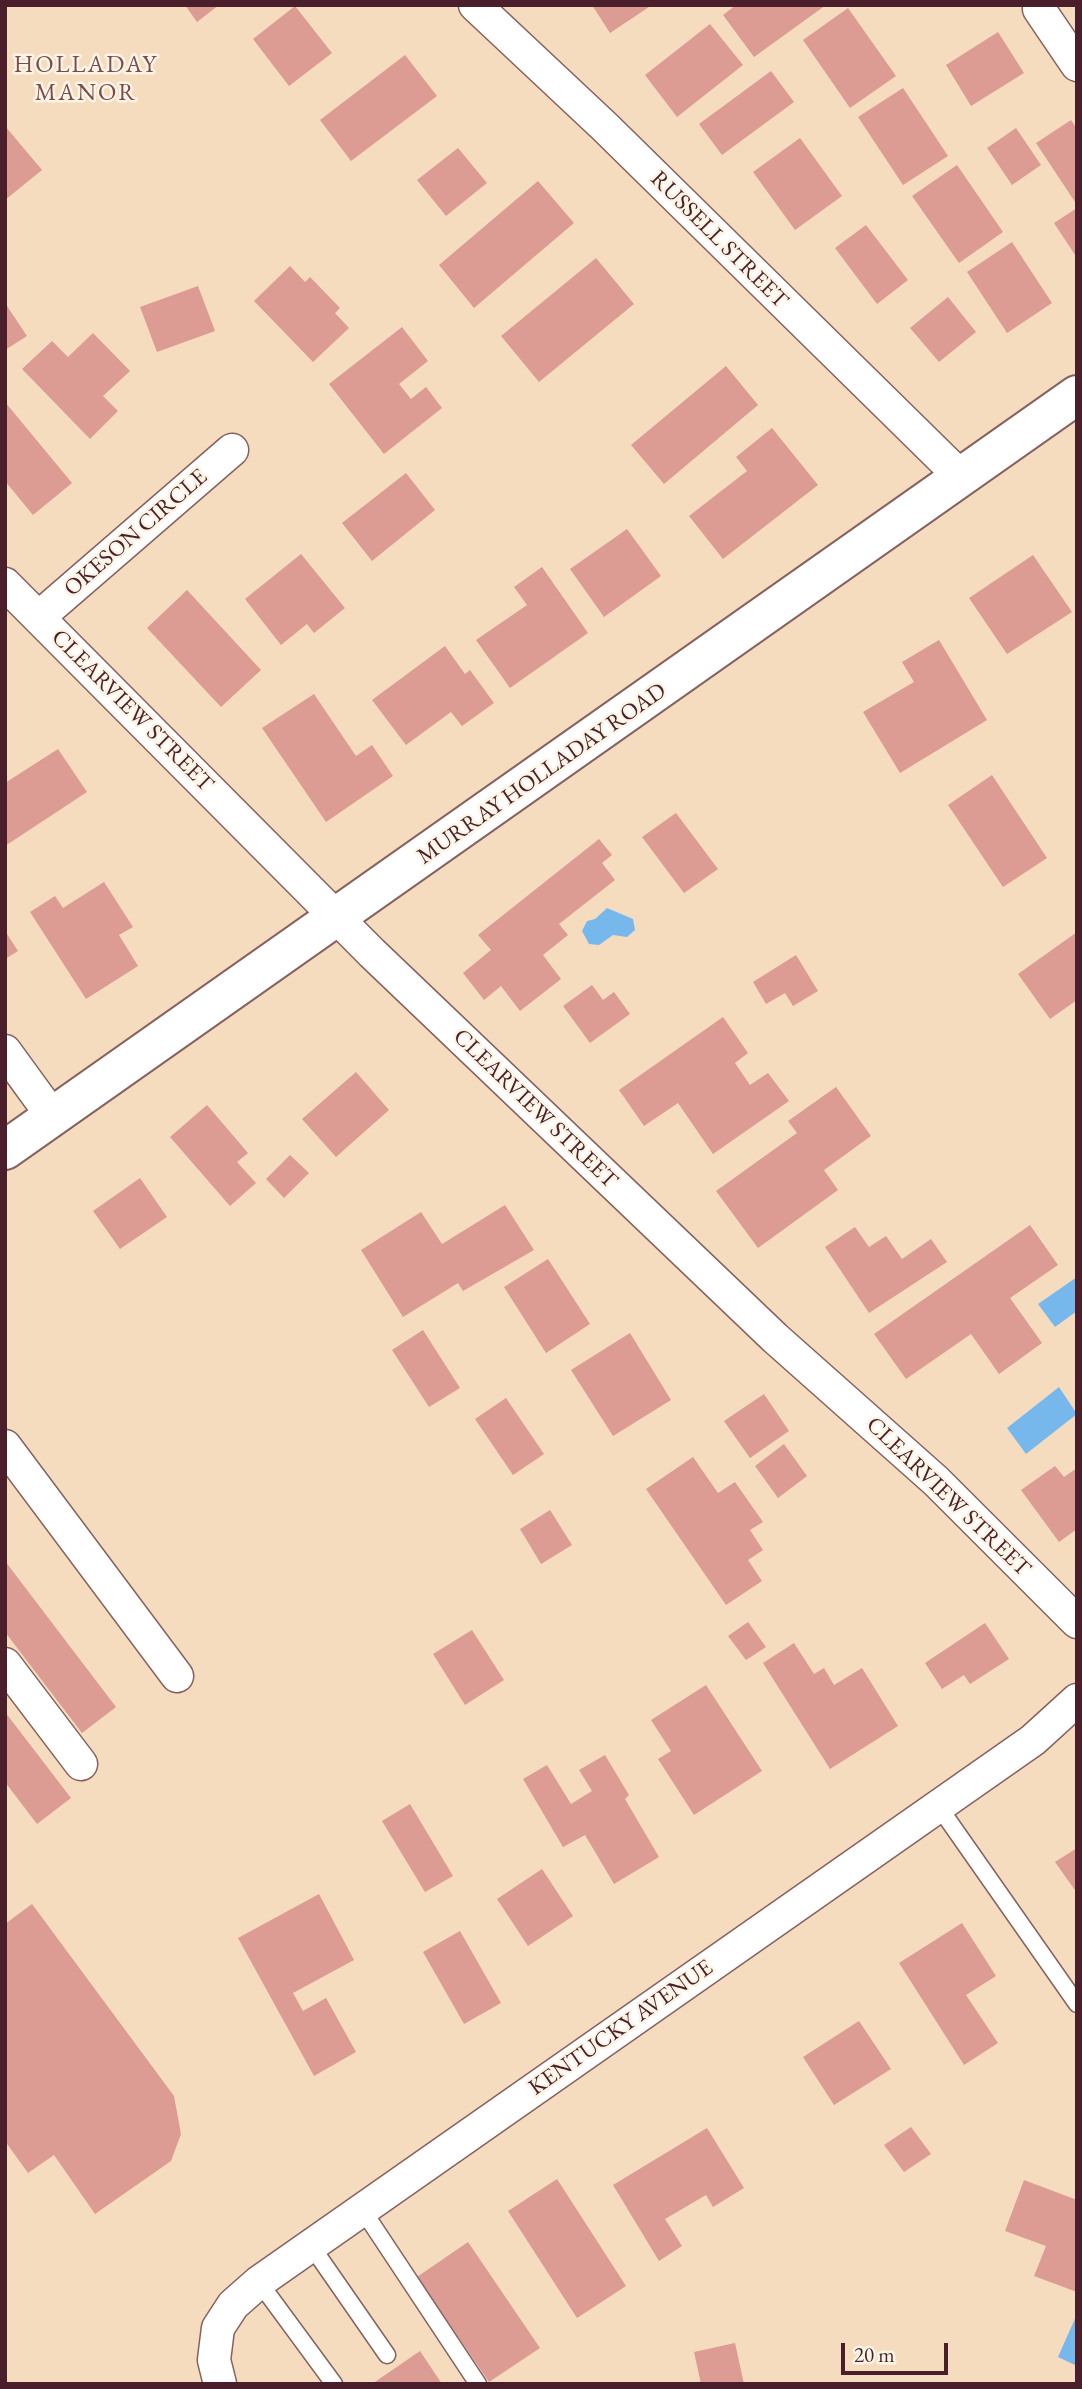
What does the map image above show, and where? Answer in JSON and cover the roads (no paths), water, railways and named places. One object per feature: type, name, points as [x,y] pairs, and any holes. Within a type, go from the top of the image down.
[{"type":"street","name":"RUSSELL STREET","points":[[475,5],[605,127],[961,477]]},
{"type":"street","points":[[1039,9],[1077,65]]},
{"type":"street","name":"MURRAY HOLLADAY ROAD","points":[[5,1150],[1077,395]]},
{"type":"street","name":"OKESON CIRCLE","points":[[39,617],[232,450]]},
{"type":"street","name":"CLEARVIEW STREET","points":[[5,584],[337,917],[775,1338],[936,1481],[1077,1622]]},
{"type":"street","points":[[5,1051],[53,1117]]},
{"type":"street","points":[[5,1446],[177,1676]]},
{"type":"street","points":[[5,1664],[81,1764]]},
{"type":"street","name":"KENTUCKY AVENUE","points":[[220,2384],[214,2360],[218,2328],[233,2305],[259,2282],[939,1807],[1033,1740],[1077,1700]]},
{"type":"lane","points":[[939,1807],[1077,2004]]},
{"type":"lane","points":[[362,2209],[478,2384]]},
{"type":"lane","points":[[310,2244],[387,2355]]},
{"type":"lane","points":[[259,2282],[334,2384]]},
{"type":"water","points":[[607,908],[633,919],[635,930],[627,937],[613,935],[599,945],[589,944],[582,931],[587,921],[595,919]]},
{"type":"water","points":[[1077,1277],[1077,1311],[1055,1327],[1038,1304]]},
{"type":"water","points":[[1059,1387],[1077,1414],[1026,1454],[1007,1428]]},
{"type":"water","points":[[1077,2314],[1077,2366],[1058,2357]]},
{"type":"district","name":"HOLLADAY MANOR","points":[[86,79]]}]
